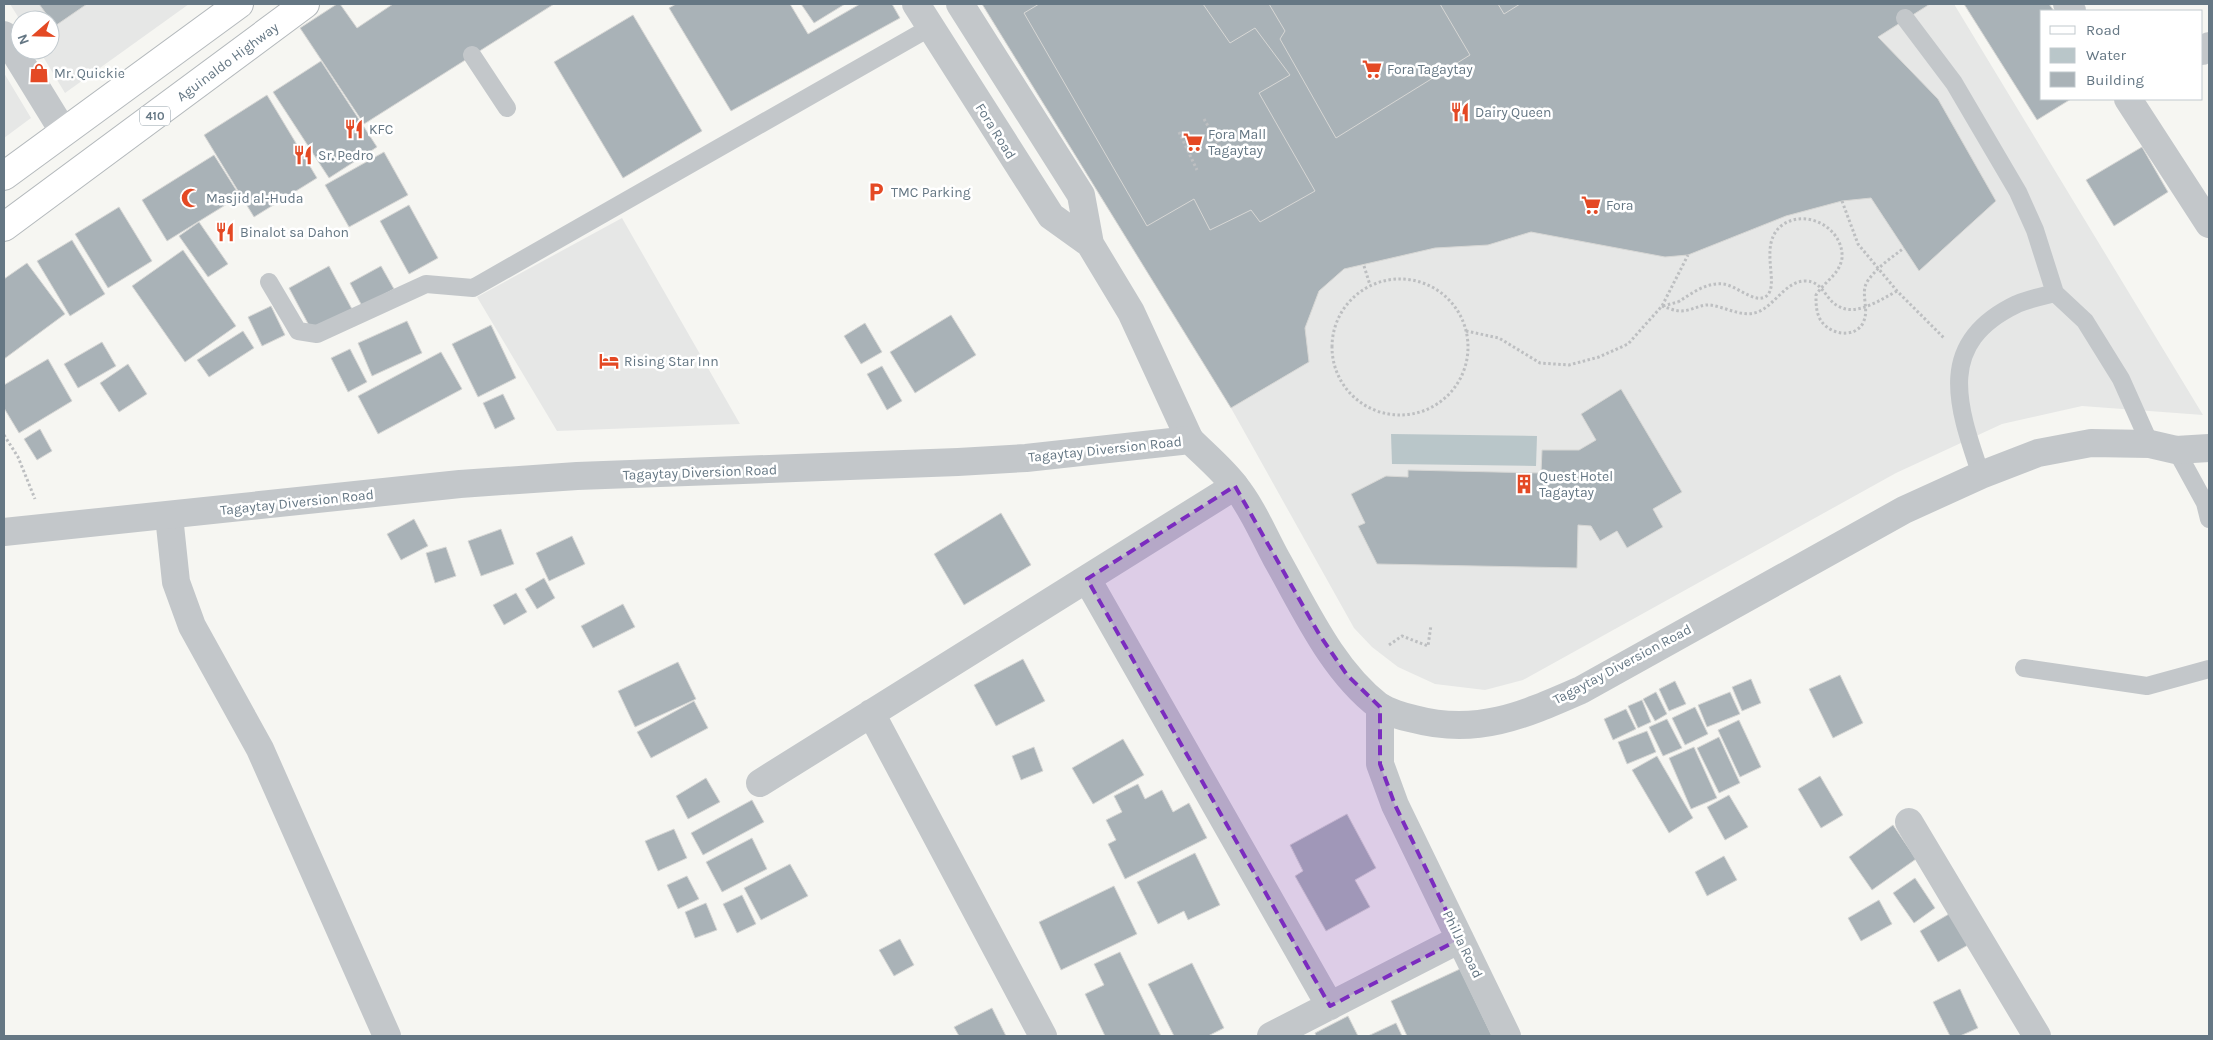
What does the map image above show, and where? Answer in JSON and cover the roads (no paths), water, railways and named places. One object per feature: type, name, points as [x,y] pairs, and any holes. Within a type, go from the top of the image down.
[{"type":"main road","points":[[4,176],[239,4]]},
{"type":"main road","name":"Aguinaldo Highway","points":[[4,227],[305,4]]},
{"type":"street","name":"Fora Road","points":[[916,4],[1051,216],[1090,244]]},
{"type":"street","name":"Fora Road","points":[[960,4],[1082,195],[1090,244],[1131,312],[1190,440]]},
{"type":"street","points":[[4,35],[63,132]]},
{"type":"street","points":[[2131,100],[2209,224]]},
{"type":"street","name":"Tagaytay Diversion Road","points":[[4,532],[470,483],[578,476],[1026,458],[1190,440],[1235,486],[1320,634],[1347,675],[1380,707],[1409,718],[1437,725],[1498,722],[1531,712],[1581,690],[1904,510],[1981,475],[2038,453],[2091,444],[2209,448]]},
{"type":"street","points":[[760,783],[1235,486]]},
{"type":"street","points":[[169,516],[176,582],[192,626],[260,749],[387,1036]]},
{"type":"street","points":[[1087,579],[1330,1006]]},
{"type":"street","name":"PhilJa Road","points":[[1380,707],[1380,764],[1395,806],[1507,1036]]},
{"type":"street","points":[[871,713],[1043,1036]]},
{"type":"street","points":[[1908,822],[2037,1036]]},
{"type":"street","points":[[1271,1036],[1460,939]]},
{"type":"lane","points":[[1905,18],[1954,83],[2018,192],[2035,230],[2054,293],[2085,321],[2163,447],[2205,503],[2209,519]]},
{"type":"lane","points":[[269,282],[298,331],[317,334],[426,284],[472,288],[931,27]]},
{"type":"lane","points":[[472,55],[507,108]]},
{"type":"lane","points":[[1981,475],[1964,426],[1959,389],[1962,356],[1980,328],[2018,304],[2054,293]]},
{"type":"lane","points":[[2024,668],[2147,686],[2209,669]]},
{"type":"water","points":[[1391,434],[1537,436],[1536,466],[1392,464]]},
{"type":"place","name":"Fora Tagaytay","points":[[1372,69]]},
{"type":"place","name":"Mr. Quickie","points":[[39,73]]},
{"type":"place","name":"Dairy Queen","points":[[1460,112]]},
{"type":"place","name":"KFC","points":[[354,129]]},
{"type":"place","name":"Fora Mall Tagaytay","points":[[1193,142]]},
{"type":"place","name":"Sr. Pedro","points":[[303,155]]},
{"type":"place","name":"TMC Parking","points":[[876,192]]},
{"type":"place","name":"Masjid al-Huda","points":[[191,198]]},
{"type":"place","name":"Fora","points":[[1591,205]]},
{"type":"place","name":"Binalot sa Dahon","points":[[225,232]]},
{"type":"place","name":"Rising Star Inn","points":[[609,361]]},
{"type":"place","name":"Quest Hotel Tagaytay","points":[[1524,484]]}]
